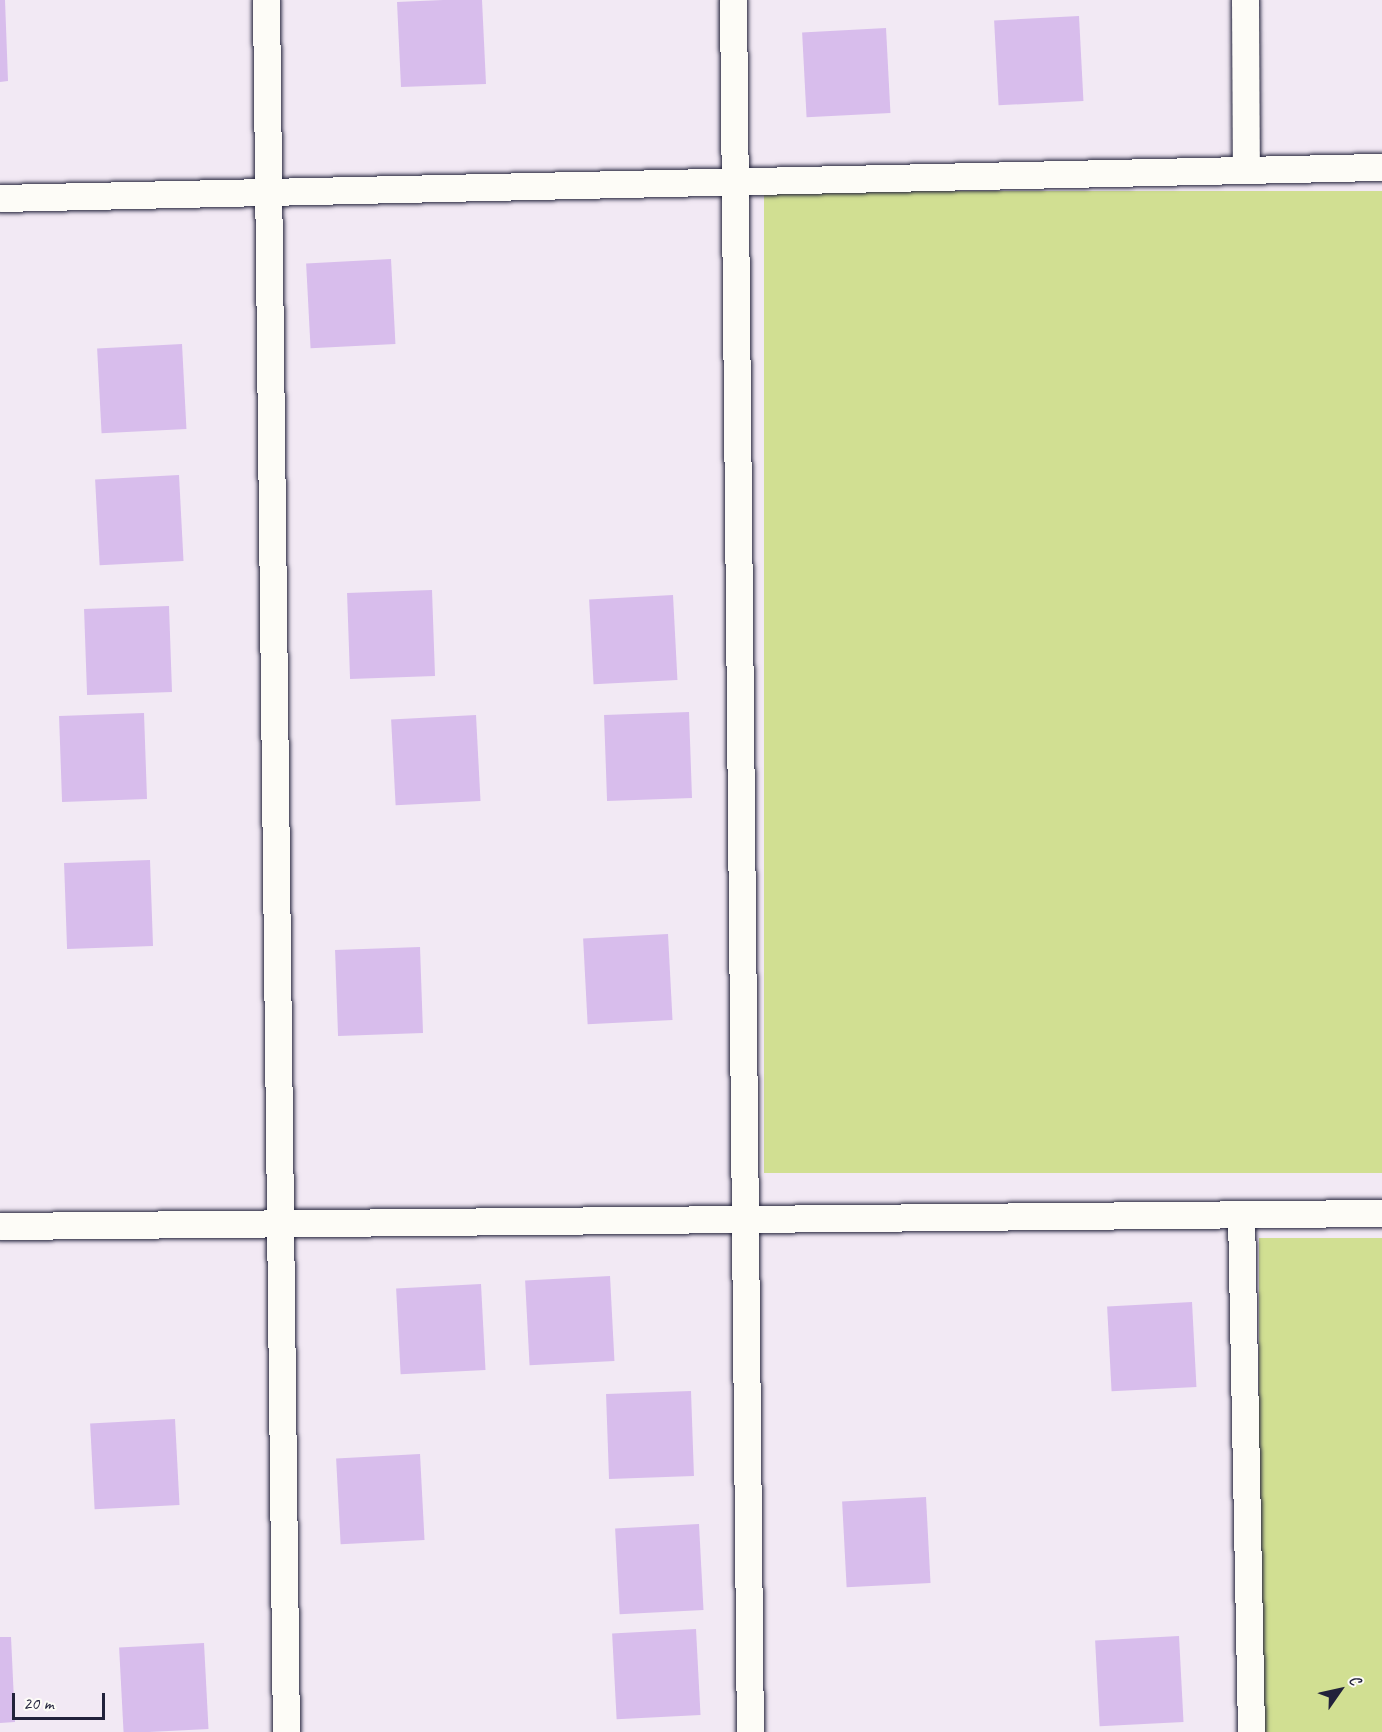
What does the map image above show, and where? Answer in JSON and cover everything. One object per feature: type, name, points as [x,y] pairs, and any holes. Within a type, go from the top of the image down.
[{"type":"street","points":[[266,0],[286,1732]]},
{"type":"street","points":[[733,0],[750,1732]]},
{"type":"street","points":[[1245,0],[1246,170]]},
{"type":"street","points":[[0,198],[1382,167]]},
{"type":"street","points":[[0,1226],[1382,1213]]},
{"type":"street","points":[[1242,1214],[1251,1732]]},
{"type":"green space","points":[[764,191],[1382,191],[1382,1173],[764,1173]]},
{"type":"green space","points":[[1259,1238],[1382,1238],[1382,1732],[1259,1732]]},
{"type":"building","points":[[0,0],[5,0],[8,81],[0,82]]},
{"type":"building","points":[[482,0],[486,84],[401,87],[397,2]]},
{"type":"building","points":[[1079,16],[1083,101],[999,105],[994,20]]},
{"type":"building","points":[[886,28],[890,113],[807,117],[802,32]]},
{"type":"building","points":[[391,259],[395,344],[311,348],[306,263]]},
{"type":"building","points":[[182,344],[186,429],[102,433],[97,348]]},
{"type":"building","points":[[179,475],[184,561],[100,565],[95,479]]},
{"type":"building","points":[[432,590],[435,676],[350,679],[347,593]]},
{"type":"building","points":[[673,595],[677,680],[594,684],[589,599]]},
{"type":"building","points":[[169,606],[172,692],[87,695],[84,609]]},
{"type":"building","points":[[689,712],[692,798],[607,801],[604,715]]},
{"type":"building","points":[[144,713],[147,799],[62,802],[59,716]]},
{"type":"building","points":[[476,715],[481,801],[396,805],[391,719]]},
{"type":"building","points":[[150,860],[153,946],[67,949],[64,863]]},
{"type":"building","points":[[668,934],[673,1020],[588,1024],[583,938]]},
{"type":"building","points":[[420,947],[423,1033],[338,1036],[335,950]]},
{"type":"building","points":[[610,1276],[614,1361],[530,1365],[525,1280]]},
{"type":"building","points":[[481,1284],[486,1370],[401,1374],[396,1288]]},
{"type":"building","points":[[1192,1302],[1196,1387],[1112,1391],[1107,1306]]},
{"type":"building","points":[[691,1391],[694,1476],[609,1479],[606,1394]]},
{"type":"building","points":[[175,1419],[180,1505],[95,1509],[90,1423]]},
{"type":"building","points":[[420,1454],[425,1540],[341,1544],[336,1458]]},
{"type":"building","points":[[926,1497],[931,1583],[847,1587],[842,1501]]},
{"type":"building","points":[[699,1524],[704,1610],[620,1614],[615,1528]]},
{"type":"building","points":[[696,1629],[701,1715],[617,1719],[612,1633]]},
{"type":"building","points":[[1179,1636],[1184,1722],[1100,1726],[1095,1640]]},
{"type":"building","points":[[0,1637],[11,1637],[15,1722],[0,1723]]},
{"type":"building","points":[[204,1643],[209,1729],[124,1732],[119,1647]]}]
